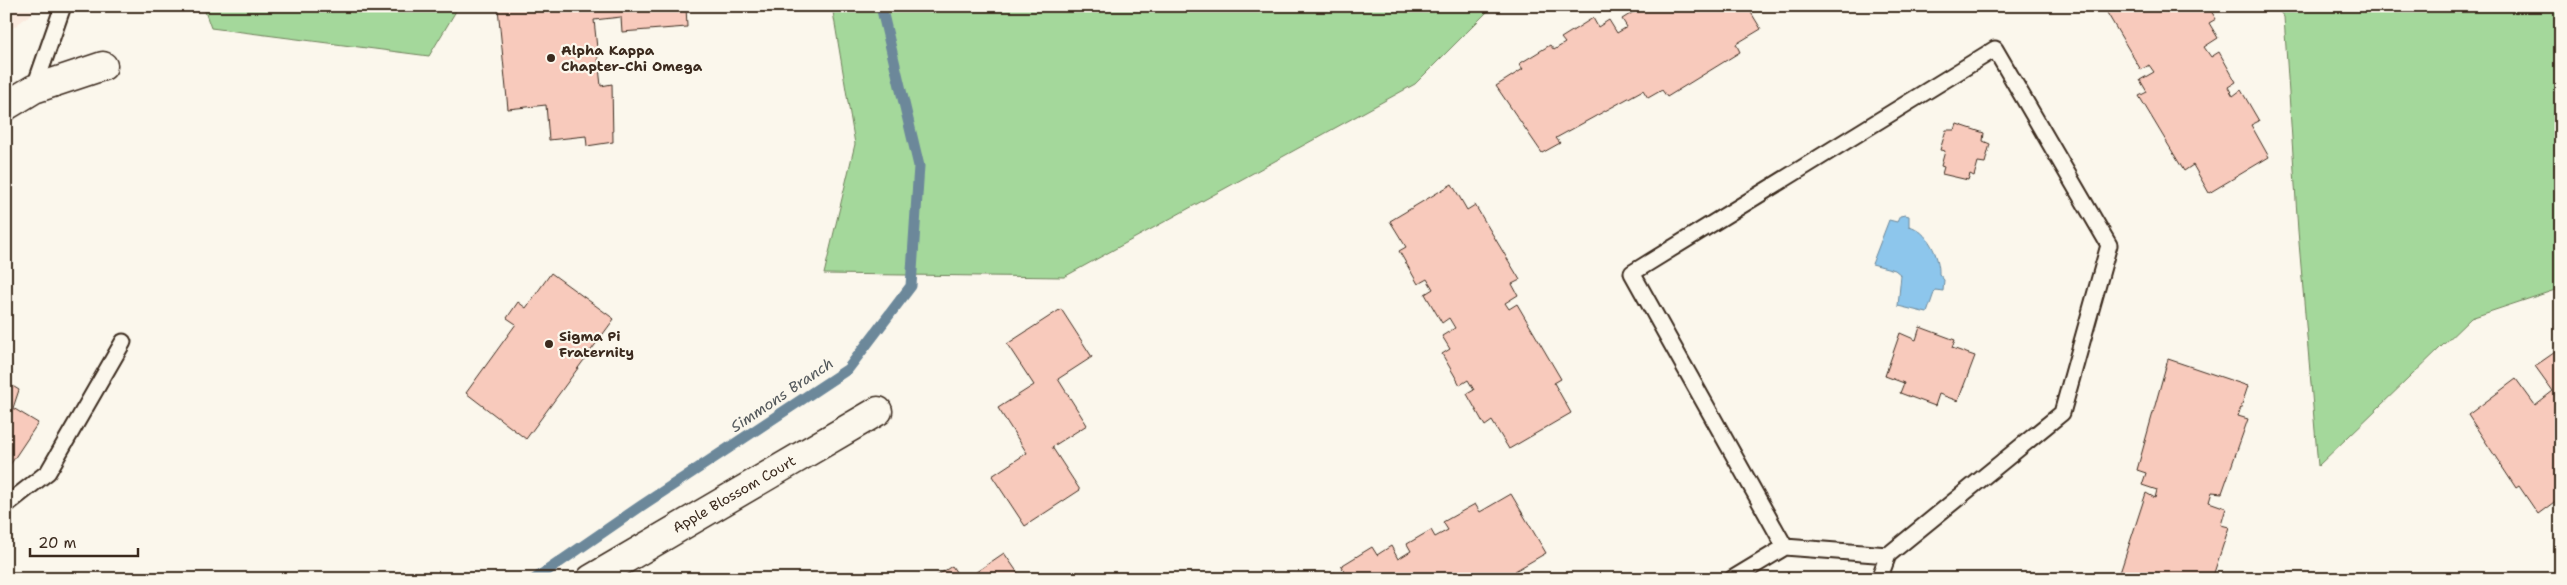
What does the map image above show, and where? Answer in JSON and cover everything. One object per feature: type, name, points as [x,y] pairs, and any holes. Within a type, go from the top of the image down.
[{"type":"street","points":[[6,106],[34,89],[103,66]]},
{"type":"street","name":"Apple Blossom Court","points":[[590,579],[878,411]]},
{"type":"lane","points":[[34,89],[64,6]]},
{"type":"lane","points":[[1786,547],[1632,273],[1995,49],[2109,245],[2062,413],[1888,555],[1879,579]]},
{"type":"lane","points":[[6,505],[48,472],[123,342]]},
{"type":"lane","points":[[1732,579],[1786,547],[1888,555]]},
{"type":"shaded area","points":[[6,6],[42,6],[6,33]]},
{"type":"green space","points":[[203,6],[459,6],[429,56],[211,28]]},
{"type":"green space","points":[[832,6],[1493,6],[1415,84],[1064,277],[824,274],[855,144]]},
{"type":"green space","points":[[2275,6],[2561,6],[2561,288],[2471,318],[2318,466],[2298,231],[2284,17]]},
{"type":"water","points":[[1900,216],[1909,216],[1909,226],[1927,238],[1935,252],[1939,274],[1944,280],[1943,291],[1935,290],[1927,313],[1898,306],[1901,275],[1895,270],[1872,264],[1889,220],[1897,222]]},
{"type":"building","name":"Alpha Kappa Chapter-Chi Omega","points":[[531,6],[686,6],[687,27],[622,32],[621,17],[594,20],[601,86],[612,84],[613,142],[587,146],[586,136],[549,140],[546,105],[508,109],[498,8]]},
{"type":"building","points":[[1643,6],[1747,6],[1761,29],[1736,44],[1740,52],[1667,97],[1662,90],[1648,98],[1643,90],[1556,138],[1560,143],[1542,153],[1496,86],[1523,69],[1519,64],[1550,45],[1554,50],[1565,43],[1561,38],[1593,18],[1598,27],[1609,20],[1617,33],[1627,27],[1622,19]]},
{"type":"building","points":[[2103,6],[2208,6],[2216,19],[2209,23],[2218,38],[2204,47],[2211,57],[2219,52],[2236,82],[2228,87],[2233,96],[2241,90],[2259,121],[2251,125],[2269,157],[2209,193],[2193,165],[2184,171],[2139,96],[2147,92],[2140,80],[2154,72],[2149,65],[2141,70]]},
{"type":"building","points":[[1957,124],[1984,133],[1983,141],[1990,144],[1985,163],[1978,162],[1974,176],[1970,174],[1968,180],[1942,174],[1944,167],[1941,166],[1945,151],[1940,150],[1946,130],[1955,130]]},
{"type":"building","points":[[1452,184],[1467,210],[1475,205],[1520,280],[1512,284],[1518,295],[1505,303],[1509,309],[1517,304],[1561,379],[1554,383],[1571,413],[1509,449],[1492,421],[1485,426],[1467,394],[1474,390],[1468,380],[1460,385],[1442,354],[1450,349],[1442,336],[1455,328],[1449,318],[1442,323],[1425,294],[1433,289],[1427,279],[1418,284],[1399,251],[1406,247],[1390,221]]},
{"type":"building","name":"Sigma Pi Fraternity","points":[[551,273],[614,319],[526,439],[466,393],[516,324],[507,318],[518,302],[526,308]]},
{"type":"building","points":[[1061,309],[1092,357],[1058,379],[1087,425],[1052,447],[1080,490],[1025,526],[992,476],[1027,453],[998,408],[1034,385],[1007,344]]},
{"type":"building","points":[[1920,327],[1955,340],[1952,348],[1975,356],[1958,401],[1939,394],[1935,406],[1900,393],[1904,383],[1885,376],[1900,333],[1916,340]]},
{"type":"building","points":[[2561,348],[2561,497],[2538,514],[2519,486],[2516,488],[2468,415],[2516,379],[2535,405],[2553,391],[2535,366]]},
{"type":"building","points":[[2168,359],[2248,386],[2238,416],[2248,419],[2222,493],[2212,492],[2209,502],[2226,508],[2221,525],[2229,527],[2212,579],[2118,579],[2146,493],[2155,498],[2157,490],[2142,485],[2146,473],[2137,470]]},
{"type":"building","points":[[6,382],[19,390],[13,408],[38,423],[6,471]]},
{"type":"building","points":[[1511,494],[1546,553],[1515,571],[1520,579],[1323,579],[1335,572],[1338,577],[1345,573],[1341,566],[1372,547],[1377,555],[1391,546],[1398,559],[1411,551],[1407,544],[1431,530],[1435,537],[1448,530],[1443,522],[1475,504],[1480,512]]},
{"type":"building","points":[[1004,553],[1022,579],[966,579]]},
{"type":"building","points":[[952,566],[961,579],[932,579]]},
{"type":"waterway","name":"Simmons Branch","points":[[535,579],[641,506],[848,369],[911,286],[919,166],[881,6]]},
{"type":"place","name":"Alpha Kappa Chapter-Chi Omega","points":[[551,58]]},
{"type":"place","name":"Sigma Pi Fraternity","points":[[549,344]]}]
